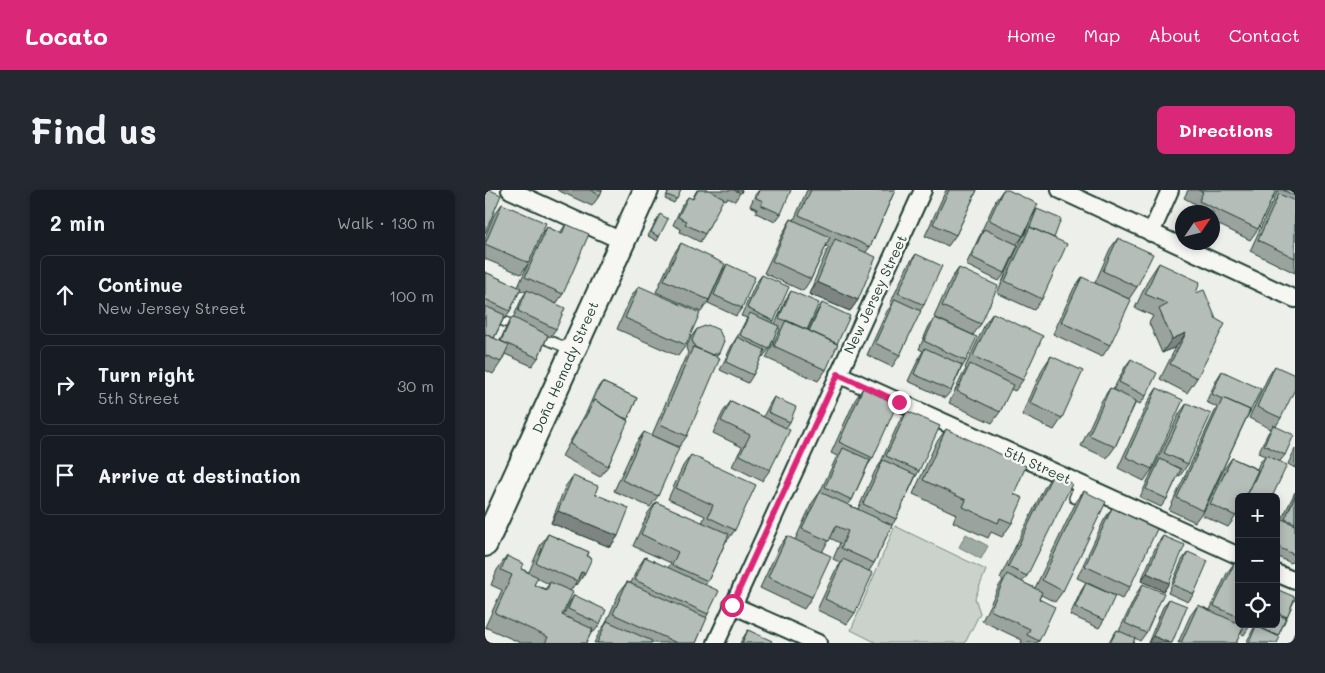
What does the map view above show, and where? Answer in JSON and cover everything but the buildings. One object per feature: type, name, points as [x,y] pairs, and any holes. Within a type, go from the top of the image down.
[{"type":"main road","name":"Doña Hemady Street","points":[[487,532],[646,190]]},
{"type":"street","points":[[510,190],[622,241]]},
{"type":"street","name":"New Jersey Street","points":[[716,643],[923,190]]},
{"type":"street","points":[[1060,190],[1295,299]]},
{"type":"street","points":[[1151,233],[1170,190]]},
{"type":"street","name":"5th Street","points":[[838,374],[1077,491],[1235,554]]},
{"type":"street","points":[[1280,574],[1295,581]]},
{"type":"street","points":[[732,605],[818,643]]},
{"type":"lane","points":[[485,312],[573,350]]},
{"type":"shaded area","points":[[895,526],[986,570],[975,598],[980,613],[965,643],[877,643],[851,630]]},
{"type":"shaded area","points":[[966,534],[988,546],[981,559],[959,547]]},
{"type":"route","points":[[732,605],[838,374],[899,402]]}]
